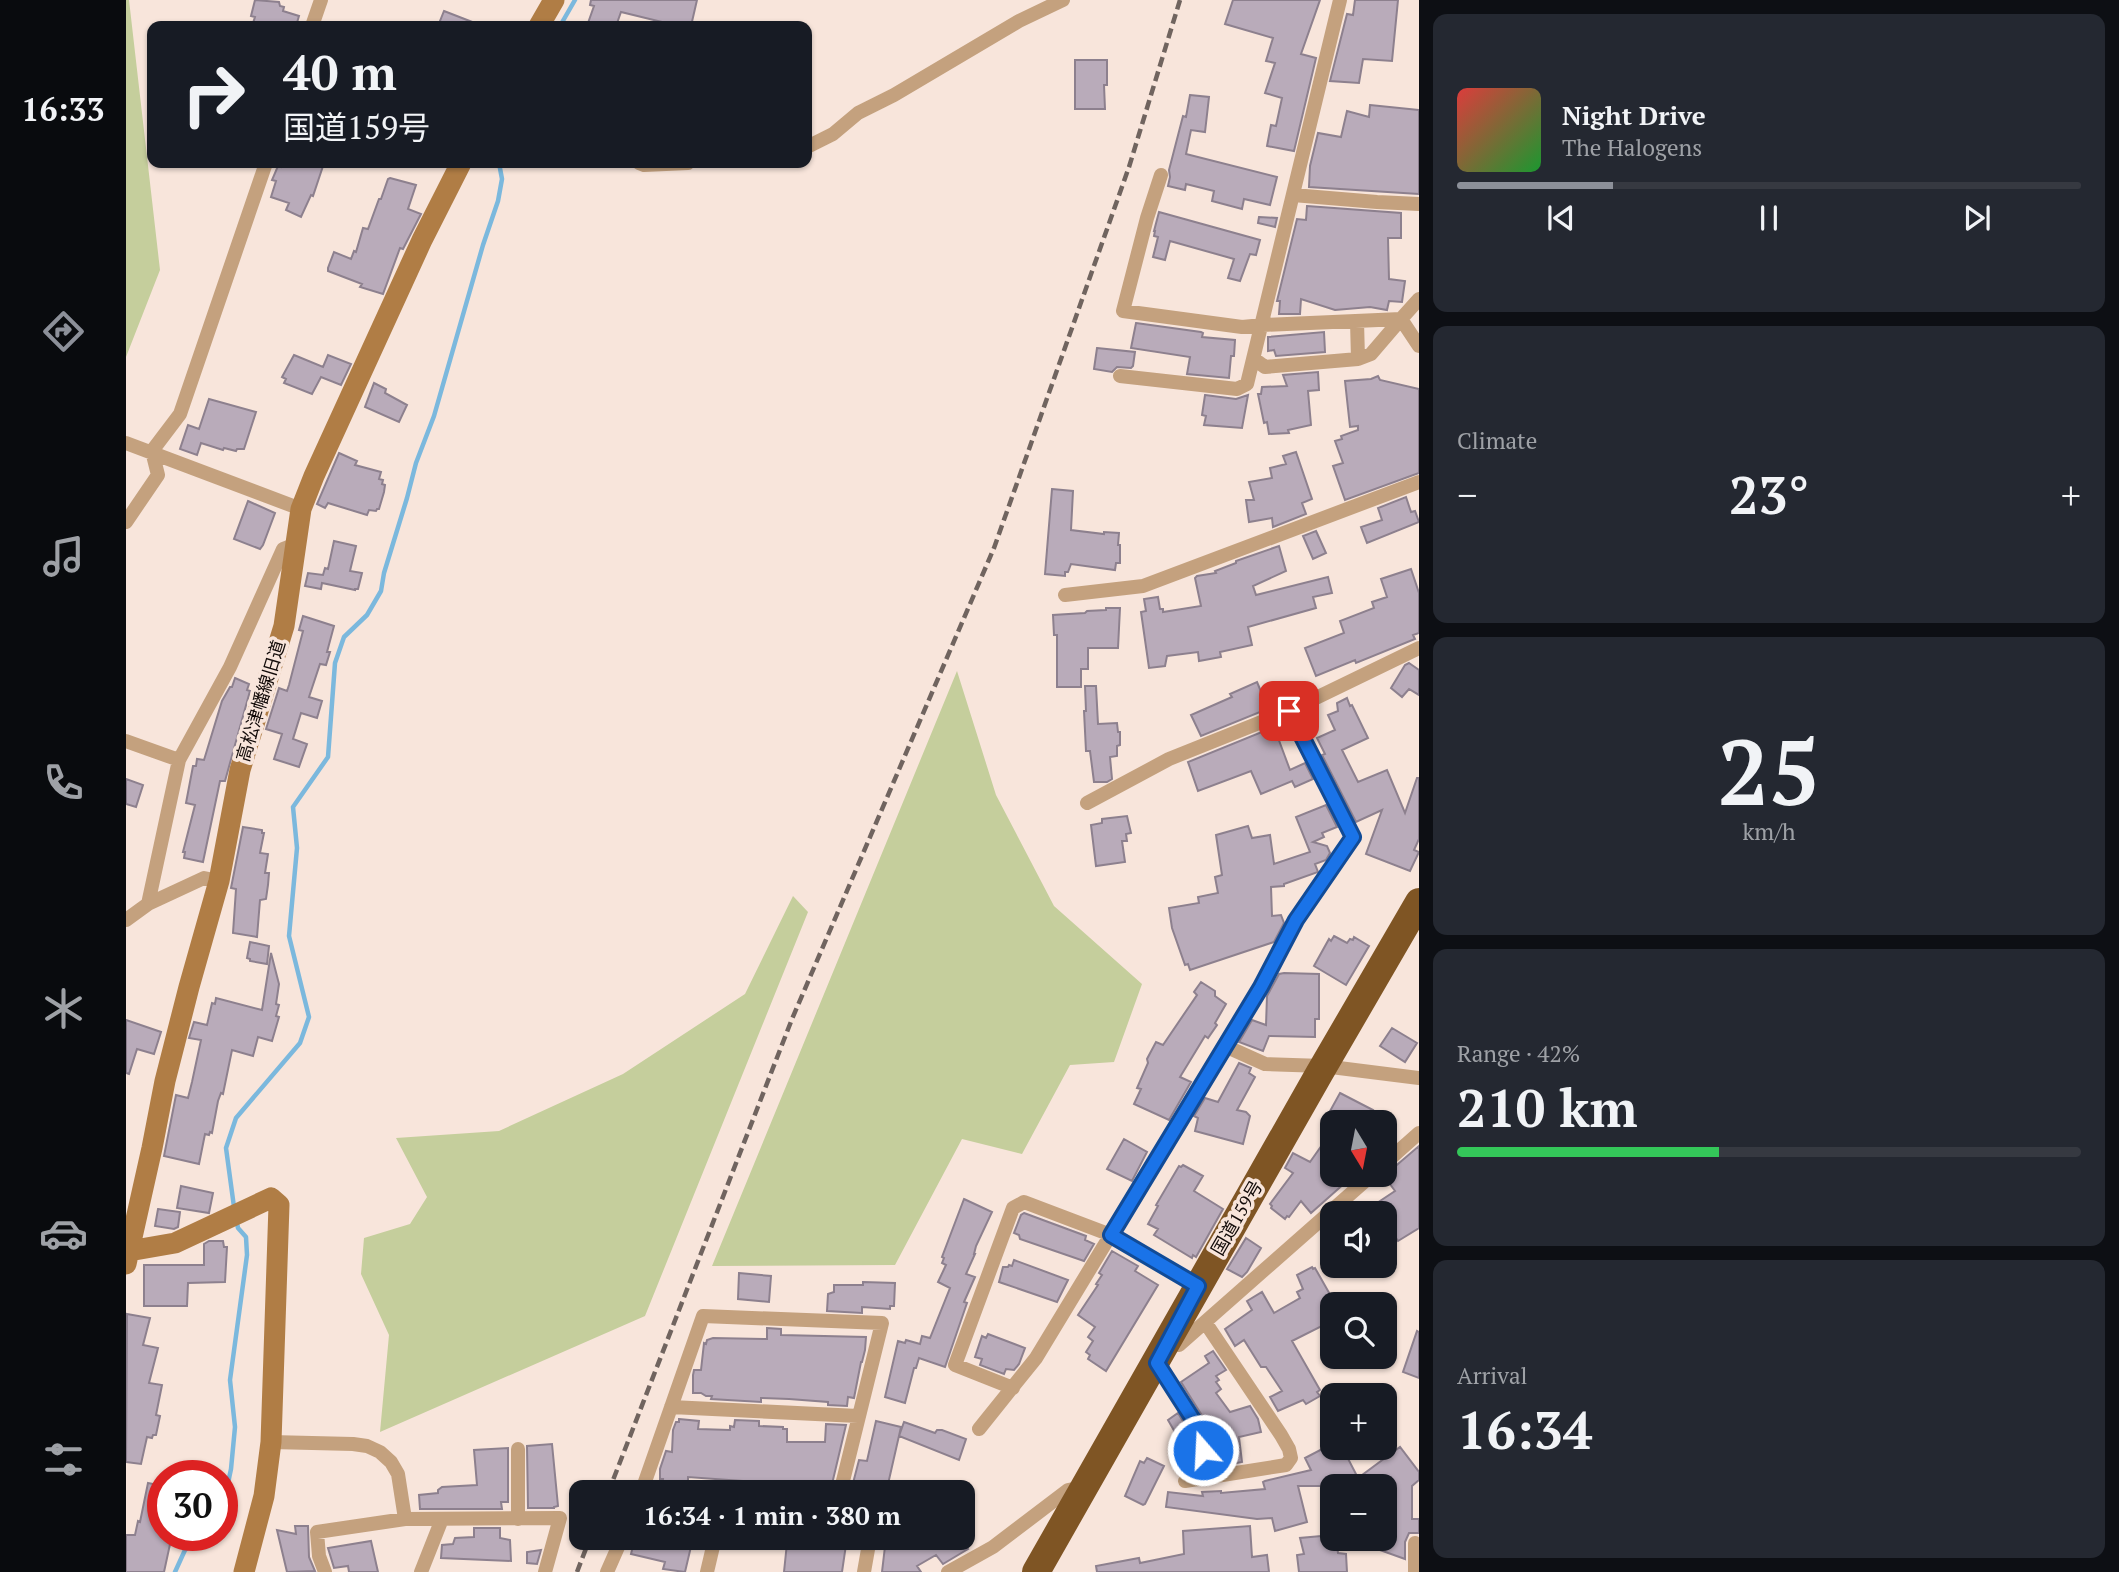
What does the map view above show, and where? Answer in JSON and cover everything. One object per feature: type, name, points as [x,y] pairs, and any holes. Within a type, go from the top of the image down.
[{"type":"highway","name":"国道159号","points":[[1036,1572],[1419,902]]},
{"type":"street","points":[[314,21],[321,0]]},
{"type":"street","points":[[542,21],[554,0]]},
{"type":"street","points":[[812,144],[832,134],[858,113],[894,95],[1019,20],[1063,0]]},
{"type":"street","points":[[1120,376],[1237,389],[1247,384],[1340,0]]},
{"type":"street","points":[[152,451],[180,414],[264,168]]},
{"type":"street","name":"高松津幡線旧道","points":[[127,1257],[165,1081],[219,881],[240,770],[284,626],[301,509],[422,240],[458,168]]},
{"type":"street","points":[[1161,174],[1123,311],[1242,327],[1401,319]]},
{"type":"street","points":[[1293,195],[1419,204]]},
{"type":"street","points":[[1254,359],[1265,367],[1358,359],[1371,354],[1419,299]]},
{"type":"street","points":[[1401,319],[1419,346]]},
{"type":"street","points":[[1357,321],[1358,359]]},
{"type":"street","points":[[126,443],[301,509]]},
{"type":"street","points":[[126,522],[158,475],[152,451]]},
{"type":"street","points":[[1065,594],[1143,586],[1419,482]]},
{"type":"street","points":[[148,904],[179,760],[230,667],[283,549],[296,544]]},
{"type":"street","points":[[1087,803],[1169,759],[1289,711],[1419,649]]},
{"type":"street","points":[[979,1429],[1036,1358],[1272,968],[1296,920],[1353,837],[1289,711]]},
{"type":"street","points":[[126,741],[179,760]]},
{"type":"street","points":[[126,920],[148,904],[204,878],[219,881]]},
{"type":"street","points":[[1224,1046],[1265,1064],[1324,1066],[1419,1078]]},
{"type":"street","points":[[1397,1152],[1419,1133]]},
{"type":"street","points":[[1209,1476],[1196,1424],[1162,1352],[1179,1345],[1358,1187]]},
{"type":"street","points":[[127,1257],[175,1243],[271,1198],[279,1205],[271,1442],[264,1496],[244,1572]]},
{"type":"street","points":[[1013,1388],[955,1365],[1013,1208],[1024,1202],[1111,1235],[1198,1286]]},
{"type":"street","points":[[645,1480],[703,1316],[882,1323],[843,1480]]},
{"type":"street","points":[[1185,1481],[1286,1465],[1291,1458],[1289,1449],[1205,1322]]},
{"type":"street","points":[[671,1407],[858,1416]]},
{"type":"street","points":[[271,1442],[353,1444],[380,1452],[391,1462],[398,1474],[405,1519]]},
{"type":"street","points":[[518,1449],[518,1518]]},
{"type":"street","points":[[948,1572],[993,1547],[1068,1490],[1084,1487]]},
{"type":"street","points":[[325,1572],[319,1556],[317,1532],[405,1519],[561,1518],[545,1572]]},
{"type":"street","points":[[421,1572],[442,1519]]},
{"type":"street","points":[[1415,1543],[1415,1572]]},
{"type":"street","points":[[607,1572],[617,1550]]},
{"type":"street","points":[[707,1572],[712,1550]]},
{"type":"street","points":[[863,1572],[868,1550]]},
{"type":"green space","points":[[126,0],[129,0],[160,270],[126,357]]},
{"type":"green space","points":[[957,671],[996,795],[1054,906],[1142,984],[1114,1062],[1070,1065],[1022,1154],[962,1139],[895,1265],[712,1266]]},
{"type":"green space","points":[[793,896],[808,912],[645,1316],[380,1432],[389,1335],[361,1274],[364,1238],[410,1224],[427,1197],[396,1138],[499,1131],[623,1074],[745,994]]},
{"type":"building","points":[[255,0],[279,2],[280,6],[284,7],[283,11],[299,16],[298,21],[254,21],[255,17],[251,16]]},
{"type":"building","points":[[591,0],[697,0],[692,21],[658,21],[621,12],[618,21],[589,21],[594,6],[590,5]]},
{"type":"building","points":[[1233,0],[1320,0],[1301,54],[1316,58],[1294,151],[1267,146],[1271,125],[1276,126],[1282,98],[1265,93],[1275,63],[1266,61],[1273,38],[1225,24]]},
{"type":"building","points":[[1355,0],[1398,0],[1392,61],[1363,59],[1359,83],[1330,81],[1347,14],[1353,15]]},
{"type":"building","points":[[444,11],[470,21],[440,21]]},
{"type":"building","points":[[1075,60],[1107,60],[1105,109],[1075,109]]},
{"type":"building","points":[[1190,95],[1209,97],[1205,132],[1191,130],[1186,154],[1277,177],[1270,205],[1244,199],[1242,209],[1212,201],[1214,191],[1186,184],[1185,190],[1168,186],[1169,170]]},
{"type":"building","points":[[1370,105],[1419,110],[1419,194],[1309,187],[1310,166],[1318,133],[1341,137],[1347,111],[1369,117]]},
{"type":"building","points":[[277,168],[322,168],[313,196],[311,195],[301,217],[286,210],[289,203],[271,197],[276,181],[272,180]]},
{"type":"building","points":[[390,178],[416,185],[408,209],[421,214],[403,249],[400,248],[383,294],[360,287],[362,284],[328,271],[328,268],[334,252],[351,259],[354,251],[356,252],[363,228],[368,229]]},
{"type":"building","points":[[1307,206],[1401,213],[1401,238],[1388,238],[1389,279],[1405,281],[1402,302],[1389,301],[1387,310],[1370,307],[1335,310],[1301,299],[1300,314],[1279,314],[1280,301],[1277,301],[1297,219],[1306,220]]},
{"type":"building","points":[[1159,212],[1260,240],[1256,255],[1250,254],[1240,281],[1228,278],[1234,259],[1170,241],[1165,260],[1153,257],[1158,237],[1154,236],[1154,231]]},
{"type":"building","points":[[1259,217],[1277,218],[1275,227],[1258,223]]},
{"type":"building","points":[[1136,323],[1201,332],[1202,337],[1235,340],[1229,378],[1187,374],[1190,357],[1131,348]]},
{"type":"building","points":[[1324,332],[1325,352],[1276,356],[1274,350],[1268,351],[1268,337]]},
{"type":"building","points":[[1097,348],[1135,352],[1133,366],[1117,367],[1112,372],[1094,369]]},
{"type":"building","points":[[294,355],[323,367],[328,355],[351,364],[341,385],[321,377],[312,394],[284,383],[286,379],[282,377]]},
{"type":"building","points":[[1318,372],[1319,390],[1308,391],[1311,425],[1288,430],[1289,433],[1269,434],[1258,394],[1261,394],[1262,387],[1287,386],[1283,375]]},
{"type":"building","points":[[1378,376],[1380,380],[1419,389],[1419,473],[1345,500],[1333,466],[1343,463],[1335,441],[1358,430],[1358,426],[1350,427],[1345,381]]},
{"type":"building","points":[[374,383],[386,389],[385,393],[407,405],[399,422],[365,407]]},
{"type":"building","points":[[1205,395],[1236,399],[1248,395],[1242,428],[1204,425],[1206,416],[1202,415]]},
{"type":"building","points":[[209,399],[256,412],[244,449],[223,450],[201,443],[197,455],[180,449],[188,425],[199,429]]},
{"type":"building","points":[[1296,452],[1312,499],[1302,503],[1306,514],[1273,527],[1272,518],[1249,522],[1246,500],[1254,500],[1249,482],[1272,478],[1270,468],[1286,464],[1283,456]]},
{"type":"building","points":[[339,453],[357,461],[355,465],[381,472],[379,479],[383,480],[382,484],[385,485],[379,509],[369,510],[367,515],[328,503],[325,508],[317,504]]},
{"type":"building","points":[[1052,489],[1073,491],[1071,530],[1119,533],[1120,563],[1116,563],[1115,570],[1071,564],[1065,576],[1045,574]]},
{"type":"building","points":[[1406,497],[1411,512],[1415,511],[1419,522],[1367,543],[1361,527],[1382,520],[1378,508]]},
{"type":"building","points":[[248,501],[275,513],[260,549],[234,539]]},
{"type":"building","points":[[1316,531],[1326,553],[1313,559],[1303,536]]},
{"type":"building","points":[[334,541],[356,546],[350,571],[362,573],[358,589],[322,583],[321,589],[305,586],[308,573],[323,575],[325,568],[328,569]]},
{"type":"building","points":[[1279,546],[1286,571],[1253,586],[1256,595],[1328,577],[1332,593],[1313,597],[1316,608],[1248,627],[1252,645],[1220,652],[1221,657],[1199,661],[1198,652],[1167,656],[1165,666],[1149,668],[1141,612],[1146,611],[1144,599],[1158,597],[1163,612],[1201,606],[1195,578],[1197,576],[1216,573],[1215,571],[1236,561]]},
{"type":"building","points":[[1411,569],[1419,593],[1419,633],[1413,635],[1415,639],[1316,676],[1305,648],[1344,633],[1340,621],[1374,608],[1372,602],[1387,597],[1381,579]]},
{"type":"building","points":[[1120,608],[1118,648],[1088,648],[1088,669],[1081,669],[1081,687],[1057,687],[1057,635],[1054,635],[1053,615],[1085,613]]},
{"type":"building","points":[[303,616],[334,626],[326,665],[320,664],[309,697],[322,701],[317,718],[301,713],[293,739],[307,744],[299,767],[274,759],[282,734],[266,729],[279,688],[287,691],[289,685],[303,631],[299,630]]},
{"type":"building","points":[[1409,663],[1419,670],[1419,695],[1409,689],[1402,697],[1391,688]]},
{"type":"building","points":[[235,678],[249,684],[247,690],[250,691],[225,781],[220,781],[203,862],[184,858],[183,852],[195,805],[186,803],[193,766],[196,766],[197,759],[204,760],[222,701]]},
{"type":"building","points":[[1257,682],[1265,701],[1262,702],[1265,710],[1201,736],[1191,715],[1232,697],[1230,694]]},
{"type":"building","points":[[1085,686],[1096,686],[1098,724],[1117,723],[1120,732],[1117,756],[1110,757],[1112,779],[1107,782],[1094,782],[1090,751],[1086,751]]},
{"type":"building","points":[[1347,698],[1368,738],[1342,750],[1358,782],[1387,770],[1405,813],[1419,778],[1419,839],[1414,850],[1419,852],[1410,871],[1366,854],[1382,810],[1356,822],[1322,755],[1325,754],[1317,738],[1335,730],[1328,715],[1338,711],[1337,703]]},
{"type":"building","points":[[1274,727],[1290,770],[1305,763],[1313,779],[1295,787],[1292,781],[1261,794],[1251,771],[1198,791],[1188,762]]},
{"type":"building","points":[[126,779],[143,785],[136,807],[126,804]]},
{"type":"building","points":[[1326,805],[1337,827],[1322,833],[1324,837],[1313,842],[1327,846],[1330,853],[1326,860],[1315,864],[1318,872],[1284,886],[1271,887],[1272,916],[1281,915],[1284,923],[1274,942],[1190,970],[1188,964],[1185,965],[1172,928],[1169,908],[1199,903],[1198,897],[1218,893],[1215,877],[1222,875],[1216,835],[1248,826],[1252,838],[1270,835],[1274,864],[1310,852],[1296,817]]},
{"type":"building","points":[[1127,816],[1131,833],[1126,834],[1127,841],[1122,841],[1125,862],[1096,866],[1091,825],[1102,823],[1102,819]]},
{"type":"building","points":[[243,827],[262,830],[264,833],[260,853],[268,854],[265,873],[269,873],[268,885],[266,899],[260,900],[257,937],[233,933],[236,889],[231,888]]},
{"type":"building","points":[[1334,936],[1347,943],[1354,937],[1369,946],[1346,985],[1314,966],[1329,939],[1331,941]]},
{"type":"building","points":[[250,942],[269,946],[267,964],[247,958]]},
{"type":"building","points":[[271,953],[279,984],[276,1016],[279,1017],[272,1041],[258,1037],[253,1056],[232,1050],[212,1133],[205,1134],[199,1164],[164,1156],[176,1095],[188,1098],[192,1082],[201,1040],[189,1038],[194,1022],[207,1025],[212,1003],[215,1004],[216,998],[262,1010]]},
{"type":"building","points":[[1279,974],[1319,974],[1319,1019],[1315,1019],[1315,1037],[1269,1036],[1263,1051],[1239,1042],[1252,1020],[1266,1025],[1267,996]]},
{"type":"building","points":[[1201,982],[1215,991],[1215,996],[1226,1004],[1215,1023],[1217,1025],[1208,1038],[1205,1036],[1180,1077],[1191,1082],[1169,1120],[1134,1104],[1141,1089],[1137,1088],[1156,1042],[1163,1045],[1197,995],[1194,992]]},
{"type":"building","points":[[126,1020],[161,1032],[154,1054],[137,1049],[129,1074],[126,1073]]},
{"type":"building","points":[[1392,1028],[1417,1043],[1405,1062],[1380,1046]]},
{"type":"building","points":[[1239,1063],[1251,1068],[1249,1073],[1255,1077],[1237,1110],[1250,1116],[1243,1144],[1195,1131],[1198,1118],[1194,1116],[1205,1098],[1218,1102]]},
{"type":"building","points":[[1340,1093],[1373,1110],[1331,1110]]},
{"type":"building","points":[[1124,1139],[1147,1152],[1132,1181],[1107,1169]]},
{"type":"building","points":[[1419,1146],[1419,1228],[1398,1241],[1397,1201],[1380,1201],[1395,1191],[1392,1187],[1397,1187],[1397,1165]]},
{"type":"building","points":[[1320,1148],[1320,1187],[1340,1187],[1325,1201],[1320,1201],[1320,1205],[1311,1213],[1301,1201],[1285,1219],[1271,1208],[1270,1204],[1293,1173],[1285,1168],[1293,1153],[1310,1162]]},
{"type":"building","points":[[1183,1165],[1203,1176],[1194,1191],[1223,1209],[1196,1257],[1193,1255],[1192,1258],[1154,1235],[1158,1229],[1148,1224],[1179,1166]]},
{"type":"building","points":[[181,1186],[213,1193],[209,1213],[177,1208]]},
{"type":"building","points":[[964,1199],[992,1212],[966,1274],[975,1277],[964,1302],[967,1303],[945,1367],[919,1358],[905,1403],[885,1397],[898,1341],[920,1344],[922,1336],[930,1338],[950,1288],[938,1282],[946,1265],[942,1263],[942,1257]]},
{"type":"building","points":[[158,1209],[180,1212],[178,1227],[174,1229],[155,1226]]},
{"type":"building","points":[[1024,1213],[1086,1236],[1085,1240],[1094,1244],[1084,1261],[1020,1239],[1019,1235],[1014,1233]]},
{"type":"building","points":[[1246,1238],[1261,1248],[1242,1277],[1227,1269]]},
{"type":"building","points":[[209,1241],[223,1241],[224,1247],[227,1247],[225,1282],[188,1283],[187,1306],[144,1306],[144,1265],[204,1265],[204,1244]]},
{"type":"building","points":[[1112,1251],[1138,1266],[1135,1271],[1158,1285],[1106,1371],[1088,1359],[1090,1355],[1086,1352],[1093,1341],[1088,1337],[1095,1327],[1078,1315],[1098,1285],[1096,1284],[1102,1275],[1099,1273]]},
{"type":"building","points":[[1014,1260],[1068,1280],[1057,1302],[999,1282],[1003,1267],[1012,1266]]},
{"type":"building","points":[[1315,1268],[1329,1292],[1320,1292],[1320,1327],[1292,1341],[1320,1390],[1317,1392],[1320,1396],[1306,1404],[1303,1400],[1278,1411],[1270,1397],[1282,1391],[1266,1367],[1261,1367],[1244,1340],[1235,1346],[1225,1329],[1252,1310],[1247,1301],[1262,1292],[1274,1313],[1300,1298],[1297,1292],[1303,1289],[1297,1275]]},
{"type":"building","points":[[739,1273],[771,1276],[769,1302],[738,1299]]},
{"type":"building","points":[[863,1282],[895,1283],[894,1306],[890,1306],[890,1309],[862,1307],[862,1313],[827,1311],[828,1294],[834,1292],[834,1285],[863,1285]]},
{"type":"building","points":[[127,1314],[150,1318],[143,1345],[158,1348],[149,1383],[162,1385],[156,1415],[160,1416],[156,1435],[147,1437],[141,1464],[126,1462]]},
{"type":"building","points":[[767,1328],[781,1329],[781,1335],[866,1337],[854,1398],[848,1397],[847,1406],[789,1399],[761,1398],[761,1402],[711,1399],[712,1396],[693,1393],[694,1370],[701,1370],[704,1343],[706,1344],[707,1340],[767,1339]]},
{"type":"building","points":[[1417,1331],[1419,1332],[1419,1378],[1403,1372]]},
{"type":"building","points":[[988,1334],[1025,1348],[1014,1370],[1006,1369],[1004,1374],[980,1365],[982,1359],[975,1357],[982,1336],[986,1338]]},
{"type":"building","points":[[1213,1351],[1226,1370],[1216,1376],[1219,1380],[1216,1382],[1221,1389],[1216,1393],[1230,1412],[1250,1406],[1258,1419],[1261,1432],[1239,1437],[1242,1462],[1226,1465],[1222,1441],[1211,1443],[1206,1422],[1181,1382],[1209,1363],[1205,1356]]},
{"type":"building","points":[[1178,1413],[1189,1434],[1175,1442],[1176,1434],[1168,1420]]},
{"type":"building","points":[[679,1419],[699,1421],[698,1429],[730,1430],[730,1426],[734,1427],[735,1420],[759,1421],[759,1426],[787,1429],[787,1442],[825,1442],[826,1424],[846,1425],[833,1480],[729,1480],[688,1477],[688,1480],[663,1480],[660,1479],[660,1469],[666,1451],[672,1452],[673,1430],[676,1422],[679,1422]]},
{"type":"building","points":[[876,1421],[901,1427],[889,1480],[854,1480],[859,1460],[867,1461]]},
{"type":"building","points":[[904,1422],[935,1433],[942,1430],[966,1439],[959,1460],[899,1436]]},
{"type":"building","points":[[552,1444],[558,1506],[528,1508],[527,1446]]},
{"type":"building","points":[[1400,1447],[1419,1472],[1419,1480],[1412,1486],[1412,1519],[1419,1519],[1419,1533],[1409,1533],[1405,1542],[1405,1559],[1382,1551],[1397,1551],[1397,1474],[1363,1474],[1382,1460],[1397,1460],[1397,1449]]},
{"type":"building","points":[[508,1448],[508,1502],[501,1502],[502,1509],[420,1509],[419,1495],[438,1493],[442,1487],[477,1485],[474,1450]]},
{"type":"building","points":[[1320,1450],[1320,1460],[1349,1460],[1356,1474],[1320,1474],[1320,1486],[1298,1486],[1307,1522],[1275,1531],[1272,1518],[1257,1519],[1166,1507],[1168,1492],[1203,1496],[1202,1492],[1265,1489],[1265,1481],[1311,1470],[1305,1458]]},
{"type":"building","points":[[1147,1458],[1164,1466],[1143,1505],[1125,1496],[1140,1461],[1144,1463]]},
{"type":"building","points":[[147,1488],[147,1551],[169,1551],[164,1572],[126,1572],[126,1535],[135,1535],[138,1521],[140,1522]]},
{"type":"building","points":[[295,1526],[308,1526],[309,1557],[315,1571],[287,1572],[277,1530],[296,1534]]},
{"type":"building","points":[[1250,1526],[1252,1557],[1267,1555],[1269,1572],[1097,1572],[1096,1566],[1139,1558],[1140,1563],[1184,1554],[1183,1531]]},
{"type":"building","points":[[474,1528],[500,1528],[500,1538],[510,1540],[511,1561],[441,1558],[442,1545],[453,1544],[455,1538],[474,1537]]},
{"type":"building","points":[[1320,1536],[1320,1551],[1346,1554],[1347,1572],[1299,1572],[1297,1555],[1304,1554],[1300,1538]]},
{"type":"building","points":[[371,1541],[378,1572],[349,1572],[348,1566],[334,1568],[328,1548]]},
{"type":"building","points":[[541,1550],[537,1564],[527,1563],[527,1552]]},
{"type":"building","points":[[632,1550],[690,1550],[685,1572],[663,1569],[665,1562],[631,1554]]},
{"type":"building","points":[[786,1550],[845,1550],[842,1572],[784,1572]]},
{"type":"building","points":[[885,1550],[966,1550],[943,1564],[936,1555],[917,1566],[921,1572],[882,1572]]},
{"type":"waterway","points":[[563,21],[575,0]]},
{"type":"waterway","points":[[234,1207],[226,1148],[236,1118],[300,1043],[309,1017],[289,936],[297,848],[293,807],[328,757],[335,663],[344,637],[367,615],[381,591],[416,463],[434,416],[498,201],[502,179],[500,168]]},
{"type":"waterway","points":[[232,1460],[235,1427],[230,1380],[247,1255],[246,1237],[237,1223]]},
{"type":"waterway","points":[[175,1572],[185,1551]]},
{"type":"railway","points":[[613,1480],[792,1019],[994,548],[1129,167],[1180,0]]},
{"type":"railway","points":[[577,1572],[585,1550]]},
{"type":"route","points":[[1203,1450],[1196,1424],[1157,1363],[1198,1286],[1111,1235],[1261,987],[1296,920],[1353,837],[1289,711]]}]
